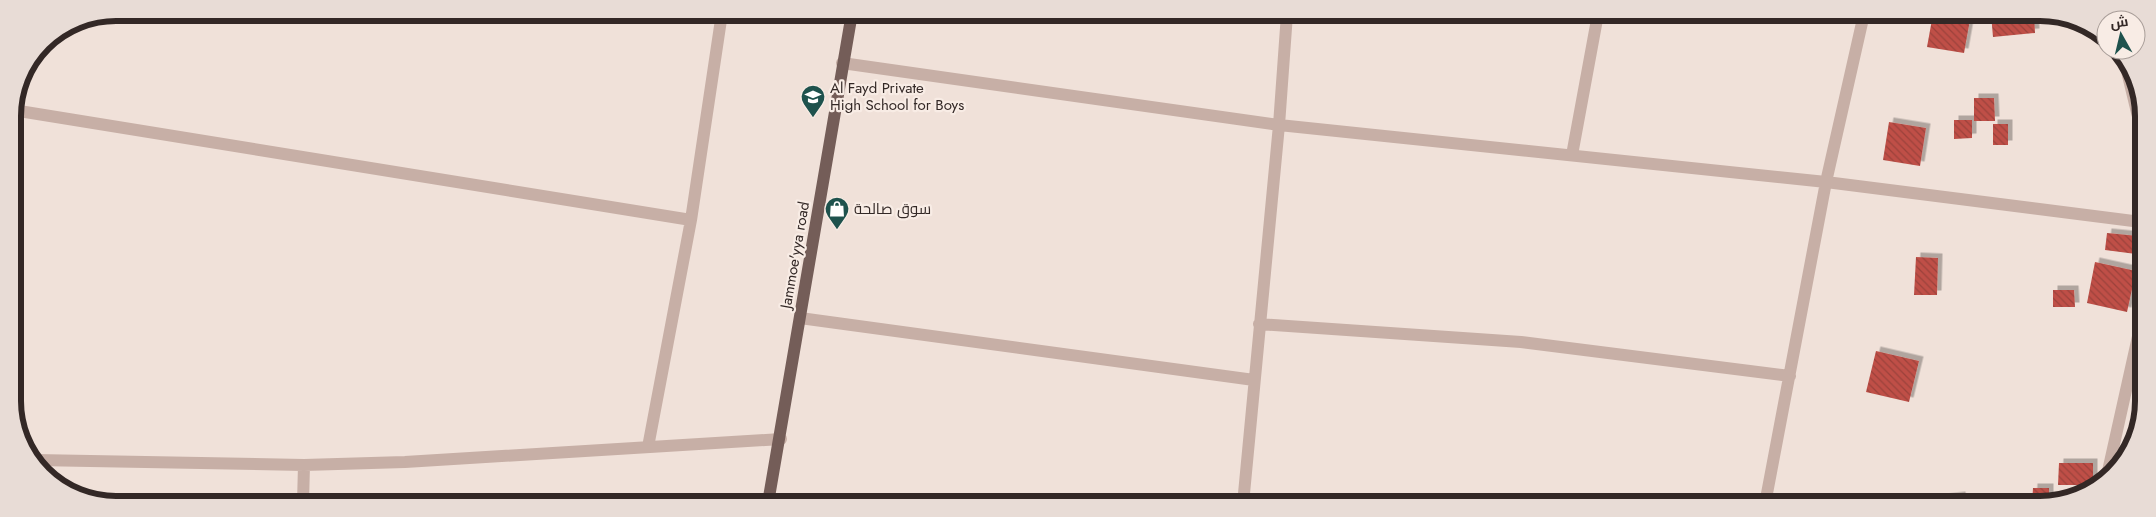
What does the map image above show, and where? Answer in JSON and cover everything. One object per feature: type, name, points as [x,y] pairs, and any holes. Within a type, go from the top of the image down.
[{"type":"main road","name":"Jammoe'yya road","points":[[769,496],[781,439],[842,62],[850,21]]},
{"type":"street","points":[[648,447],[691,220],[721,21]]},
{"type":"street","points":[[1244,496],[1259,324],[1280,125],[1287,21]]},
{"type":"street","points":[[1572,155],[1597,21]]},
{"type":"street","points":[[1767,496],[1826,182],[1862,21]]},
{"type":"street","points":[[842,62],[1280,125],[1826,182],[2135,221]]},
{"type":"street","points":[[21,111],[691,220]]},
{"type":"street","points":[[800,318],[1254,380]]},
{"type":"street","points":[[1259,324],[1521,342],[1790,376]]},
{"type":"street","points":[[2115,459],[2135,358]]},
{"type":"street","points":[[42,460],[304,466],[405,462],[781,439]]},
{"type":"street","points":[[303,496],[304,466]]},
{"type":"building","points":[[1801,21],[1824,21],[1824,24],[1801,24]]},
{"type":"building","points":[[1932,21],[1970,21],[1964,53],[1927,47]]},
{"type":"building","points":[[1992,21],[2034,21],[2035,33],[1993,37]]},
{"type":"building","points":[[1974,98],[1994,98],[1995,121],[1974,121]]},
{"type":"building","points":[[1954,120],[1972,120],[1972,138],[1954,139]]},
{"type":"building","points":[[1889,122],[1926,128],[1920,166],[1883,160]]},
{"type":"building","points":[[1993,124],[2008,124],[2008,145],[1993,145]]},
{"type":"building","points":[[2107,233],[2135,236],[2135,254],[2105,250]]},
{"type":"building","points":[[1916,257],[1938,258],[1937,295],[1914,295]]},
{"type":"building","points":[[2095,262],[2135,271],[2127,312],[2087,303]]},
{"type":"building","points":[[2053,290],[2074,290],[2075,307],[2053,307]]},
{"type":"building","points":[[1876,351],[1919,361],[1909,402],[1866,392]]},
{"type":"building","points":[[2059,463],[2093,463],[2093,480],[2083,485],[2058,485]]},
{"type":"building","points":[[2033,488],[2049,488],[2049,496],[2032,496]]},
{"type":"place","name":"Al Fayd Private High School for Boys","points":[[813,118]]},
{"type":"place","name":"سوق صالحة","points":[[837,230]]}]
